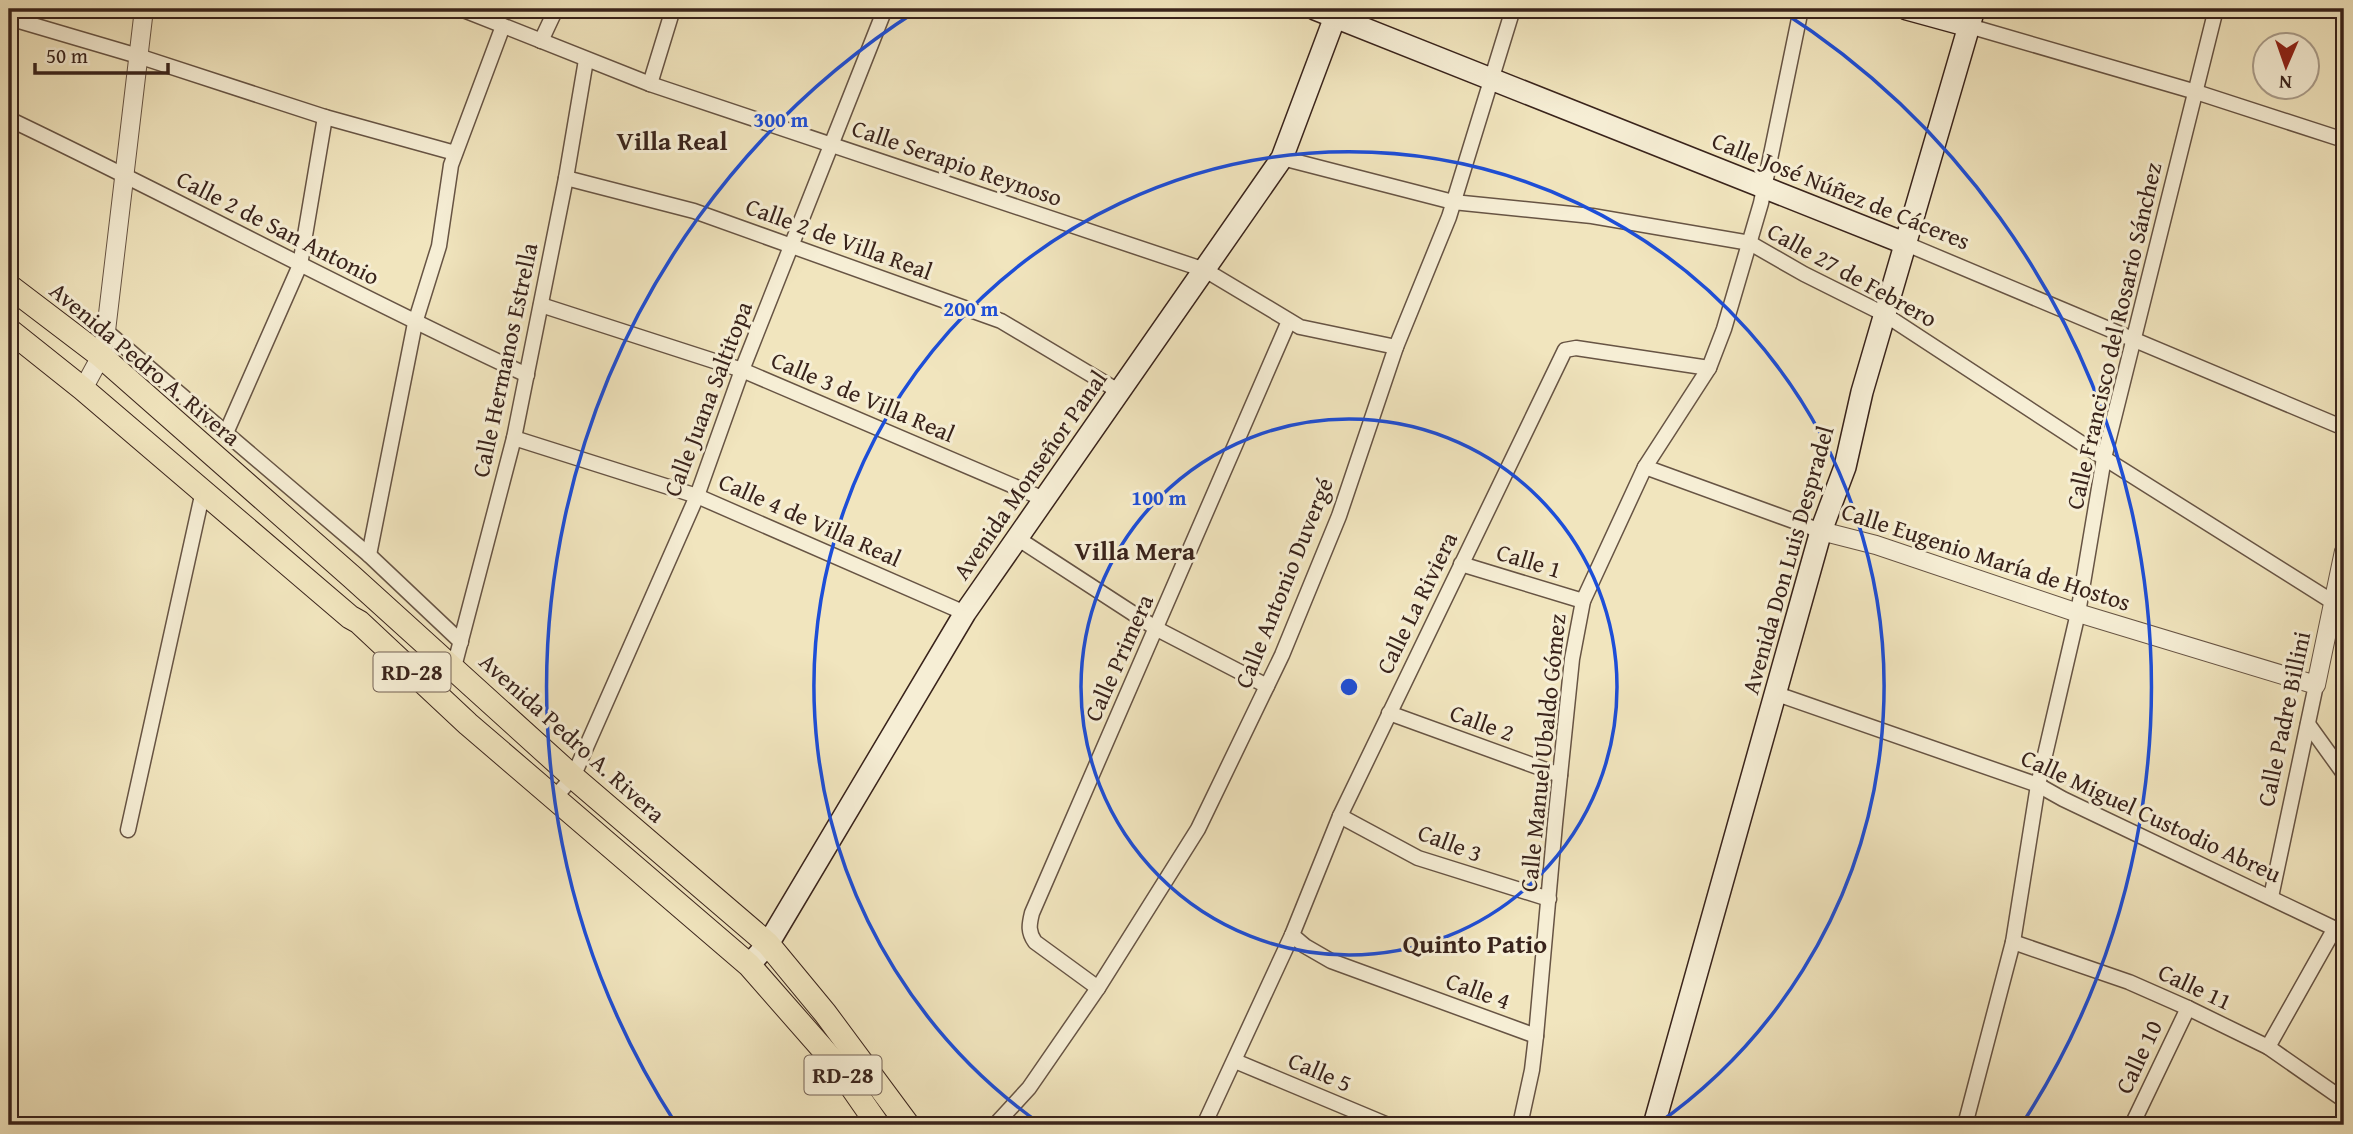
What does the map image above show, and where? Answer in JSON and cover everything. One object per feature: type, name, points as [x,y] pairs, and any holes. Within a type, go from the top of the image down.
[{"type":"main road","name":"Calle José Núñez de Cáceres","points":[[1315,9],[1337,13],[1490,79],[1905,243]]},
{"type":"main road","points":[[1908,9],[1971,18]]},
{"type":"main road","name":"Avenida Monseñor Panal","points":[[749,965],[768,944],[965,612],[1282,158],[1337,13]]},
{"type":"main road","name":"Avenida Don Luis Despradel","points":[[1654,1125],[1821,531],[1845,467],[1861,391],[1971,18]]},
{"type":"main road","name":"Avenida Pedro A. Rivera","points":[[9,286],[101,356],[379,600],[573,777],[768,944],[825,1013],[908,1125]]},
{"type":"main road","name":"RD-28","points":[[10,336],[83,389],[359,622],[468,724],[749,965],[835,1063],[878,1125]]},
{"type":"main road","points":[[359,622],[379,600]]},
{"type":"street","points":[[83,389],[101,356],[106,331],[144,9]]},
{"type":"street","name":"Calle Serapio Reynoso","points":[[461,9],[650,83],[1205,270],[1300,327],[1396,347]]},
{"type":"street","points":[[541,41],[556,9]]},
{"type":"street","points":[[650,83],[673,9]]},
{"type":"street","name":"Calle Juana Saltitopa","points":[[555,797],[573,777],[697,496],[742,370],[885,9]]},
{"type":"street","name":"Calle Antonio Duvergé","points":[[995,1125],[1028,1088],[1098,988],[1198,829],[1282,655],[1339,516],[1396,347],[1453,202],[1513,9]]},
{"type":"street","name":"Calle Manuel Ubaldo Gómez","points":[[1520,1125],[1532,1070],[1572,659],[1583,601],[1645,467],[1709,368],[1724,329],[1763,188],[1801,9]]},
{"type":"street","name":"Calle Francisco del Rosario Sánchez","points":[[1965,1125],[2013,942],[2038,785],[2078,613],[2104,458],[2217,9]]},
{"type":"street","points":[[9,18],[138,56],[325,117],[455,153]]},
{"type":"street","points":[[1971,18],[2344,140]]},
{"type":"street","points":[[369,555],[415,323],[439,246],[455,153],[503,26]]},
{"type":"street","name":"Calle Hermanos Estrella","points":[[454,667],[514,439],[566,178],[586,60]]},
{"type":"street","points":[[226,433],[300,265],[325,117]]},
{"type":"street","name":"Calle 2 de San Antonio","points":[[9,119],[126,175],[415,323],[527,375]]},
{"type":"street","name":"Calle 27 de Febrero","points":[[1282,158],[1453,202],[1592,216],[1749,243],[1884,314],[2104,458],[2339,606]]},
{"type":"street","name":"Calle 2 de Villa Real","points":[[566,178],[694,211],[1001,321],[1121,392]]},
{"type":"street","name":"Calle José Núñez de Cáceres","points":[[1905,243],[2344,428]]},
{"type":"street","name":"Calle 3 de Villa Real","points":[[541,305],[742,370],[1044,499]]},
{"type":"street","name":"Calle Primera","points":[[1098,988],[1035,942],[1028,927],[1032,913],[1289,321]]},
{"type":"street","points":[[106,331],[369,555],[461,642]]},
{"type":"street","name":"Calle La Riviera","points":[[1203,1125],[1292,935],[1340,816],[1565,350],[1576,348],[1709,368]]},
{"type":"street","name":"Calle 4 de Villa Real","points":[[514,439],[697,496],[965,612]]},
{"type":"street","name":"Calle Eugenio María de Hostos","points":[[1645,467],[1821,531],[1877,545],[2078,613],[2316,685]]},
{"type":"street","points":[[128,830],[203,491]]},
{"type":"street","points":[[1017,538],[1157,629],[1267,686]]},
{"type":"street","name":"Calle Padre Billini","points":[[2271,897],[2316,685],[2339,606],[2344,551]]},
{"type":"street","name":"Calle 1","points":[[1461,564],[1583,601]]},
{"type":"street","name":"Calle Miguel Custodio Abreu","points":[[1777,694],[2038,785],[2340,930]]},
{"type":"street","name":"Calle 2","points":[[1389,713],[1560,775]]},
{"type":"street","points":[[2308,724],[2344,774]]},
{"type":"street","name":"Calle 3","points":[[1340,816],[1418,859],[1549,899]]},
{"type":"street","points":[[2268,1047],[2340,930]]},
{"type":"street","name":"Calle 4","points":[[1292,935],[1331,961],[1536,1036]]},
{"type":"street","name":"Calle 11","points":[[2013,942],[2129,982],[2188,1007],[2268,1047],[2344,1100]]},
{"type":"street","name":"Calle 10","points":[[2132,1125],[2188,1007]]},
{"type":"street","name":"Calle 5","points":[[1235,1060],[1388,1125]]},
{"type":"district","name":"Villa Real","points":[[672,141]]},
{"type":"district","name":"Villa Mera","points":[[1135,551]]},
{"type":"district","name":"Quinto Patio","points":[[1475,944]]}]
